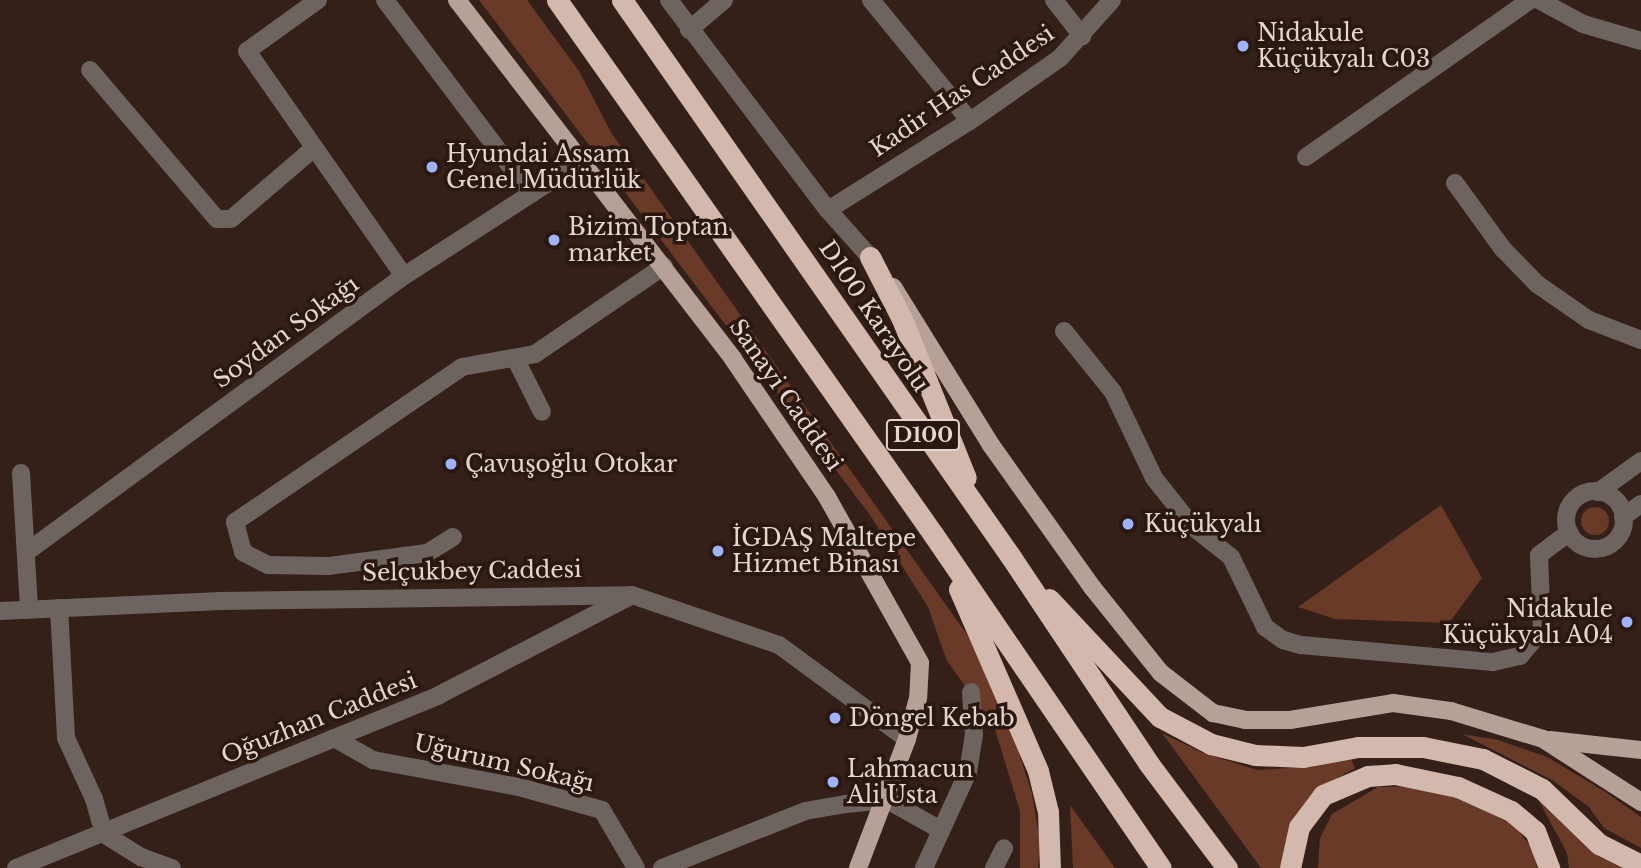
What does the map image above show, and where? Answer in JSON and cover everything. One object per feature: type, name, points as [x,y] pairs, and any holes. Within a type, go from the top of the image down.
[{"type":"highway","name":"D100","points":[[557,0],[933,534],[1161,868]]},
{"type":"highway","name":"D100 Karayolu","points":[[622,0],[1011,557],[1149,764],[1227,868]]},
{"type":"highway","points":[[870,257],[902,319],[933,405],[984,518]]},
{"type":"highway","points":[[933,534],[1038,771],[1048,812],[1050,868]]},
{"type":"highway","points":[[1011,557],[1160,717],[1211,744],[1255,755],[1303,757],[1358,747],[1423,747],[1483,759],[1542,789],[1599,844],[1641,864]]},
{"type":"highway","points":[[1290,868],[1299,827],[1323,795],[1368,776],[1395,774],[1458,787],[1511,811],[1535,831],[1549,868]]},
{"type":"main road","name":"Sanayi Caddesi","points":[[457,0],[580,162],[664,266],[827,497],[897,617],[920,663],[918,698],[907,739],[887,800],[858,868]]},
{"type":"main road","points":[[870,257],[913,313],[991,445],[1092,587],[1161,673],[1213,713],[1245,720],[1290,720],[1393,703],[1451,711],[1543,739],[1641,750]]},
{"type":"main road","points":[[1543,739],[1641,802]]},
{"type":"street","points":[[318,0],[247,51],[404,276]]},
{"type":"street","points":[[385,0],[531,194]]},
{"type":"street","points":[[669,0],[689,30],[828,210],[870,257]]},
{"type":"street","points":[[689,30],[724,0]]},
{"type":"street","points":[[871,0],[970,121]]},
{"type":"street","points":[[1054,0],[1082,36]]},
{"type":"street","name":"Kadir Has Caddesi","points":[[828,210],[970,121],[1060,58],[1112,0]]},
{"type":"street","points":[[1306,157],[1530,0]]},
{"type":"street","points":[[1539,0],[1583,24],[1641,41]]},
{"type":"street","points":[[90,70],[217,219],[231,219],[314,148]]},
{"type":"street","name":"Soydan Sokağı","points":[[28,551],[404,276],[580,162]]},
{"type":"street","points":[[1455,183],[1503,249],[1537,284],[1589,320],[1641,340]]},
{"type":"street","points":[[453,537],[427,553],[328,566],[268,565],[243,552],[234,530],[235,523],[462,367],[535,354],[664,266]]},
{"type":"street","points":[[1063,331],[1113,392],[1154,478],[1194,527],[1231,557],[1265,627],[1283,640],[1301,645],[1493,662],[1520,656],[1542,630],[1539,555],[1569,532]]},
{"type":"street","points":[[515,358],[542,412]]},
{"type":"street","points":[[1598,492],[1617,502],[1623,517],[1617,539],[1606,547],[1582,547],[1569,532],[1566,516],[1571,504],[1581,495],[1598,492],[1641,461]]},
{"type":"street","points":[[21,473],[28,551],[29,607]]},
{"type":"street","points":[[1623,517],[1641,504]]},
{"type":"street","name":"Selçukbey Caddesi","points":[[0,611],[29,607],[632,595],[779,645],[907,739]]},
{"type":"street","name":"Oğuzhan Caddesi","points":[[16,868],[439,695],[632,595]]},
{"type":"street","points":[[59,608],[66,738],[94,799],[104,834],[141,858],[172,868]]},
{"type":"street","points":[[924,868],[962,790],[972,754],[971,692]]},
{"type":"street","name":"Uğurum Sokağı","points":[[334,738],[373,760],[519,787],[602,810],[636,868]]},
{"type":"street","points":[[662,868],[805,811],[887,800],[941,830]]},
{"type":"street","points":[[994,868],[1004,848]]},
{"type":"shaded area","points":[[479,0],[527,0],[579,71],[612,134],[968,636],[1007,715],[1032,794],[1040,841],[1038,868],[1020,868],[1020,811],[994,726],[947,661],[928,607],[870,515]]},
{"type":"shaded area","points":[[1441,505],[1482,578],[1449,623],[1335,619],[1298,607]]},
{"type":"shaded area","points":[[1595,507],[1605,511],[1609,521],[1605,531],[1595,535],[1585,531],[1581,521],[1585,511]]},
{"type":"shaded area","points":[[1162,733],[1201,752],[1257,770],[1305,767],[1350,757],[1355,768],[1325,785],[1290,824],[1282,868],[1261,868]]},
{"type":"shaded area","points":[[1462,734],[1498,740],[1547,757],[1604,791],[1641,817],[1641,848],[1604,828],[1589,807],[1552,780]]},
{"type":"shaded area","points":[[1424,786],[1465,800],[1515,826],[1533,850],[1537,868],[1318,868],[1320,838],[1332,814],[1378,787]]},
{"type":"shaded area","points":[[1539,801],[1599,857],[1624,868],[1569,868],[1567,853]]},
{"type":"shaded area","points":[[1070,805],[1115,868],[1073,868]]},
{"type":"place","name":"Nidakule Küçükyalı C03","points":[[1243,46]]},
{"type":"place","name":"Hyundai Assam Genel Müdürlük","points":[[432,167]]},
{"type":"place","name":"Bizim Toptan market","points":[[554,240]]},
{"type":"place","name":"Çavuşoğlu Otokar","points":[[451,464]]},
{"type":"place","name":"Küçükyalı","points":[[1128,524]]},
{"type":"place","name":"İGDAŞ Maltepe Hizmet Binası","points":[[718,551]]},
{"type":"place","name":"Nidakule Küçükyalı A04","points":[[1627,622]]},
{"type":"place","name":"Döngel Kebab","points":[[835,718]]},
{"type":"place","name":"Lahmacun Ali Usta","points":[[833,782]]}]
